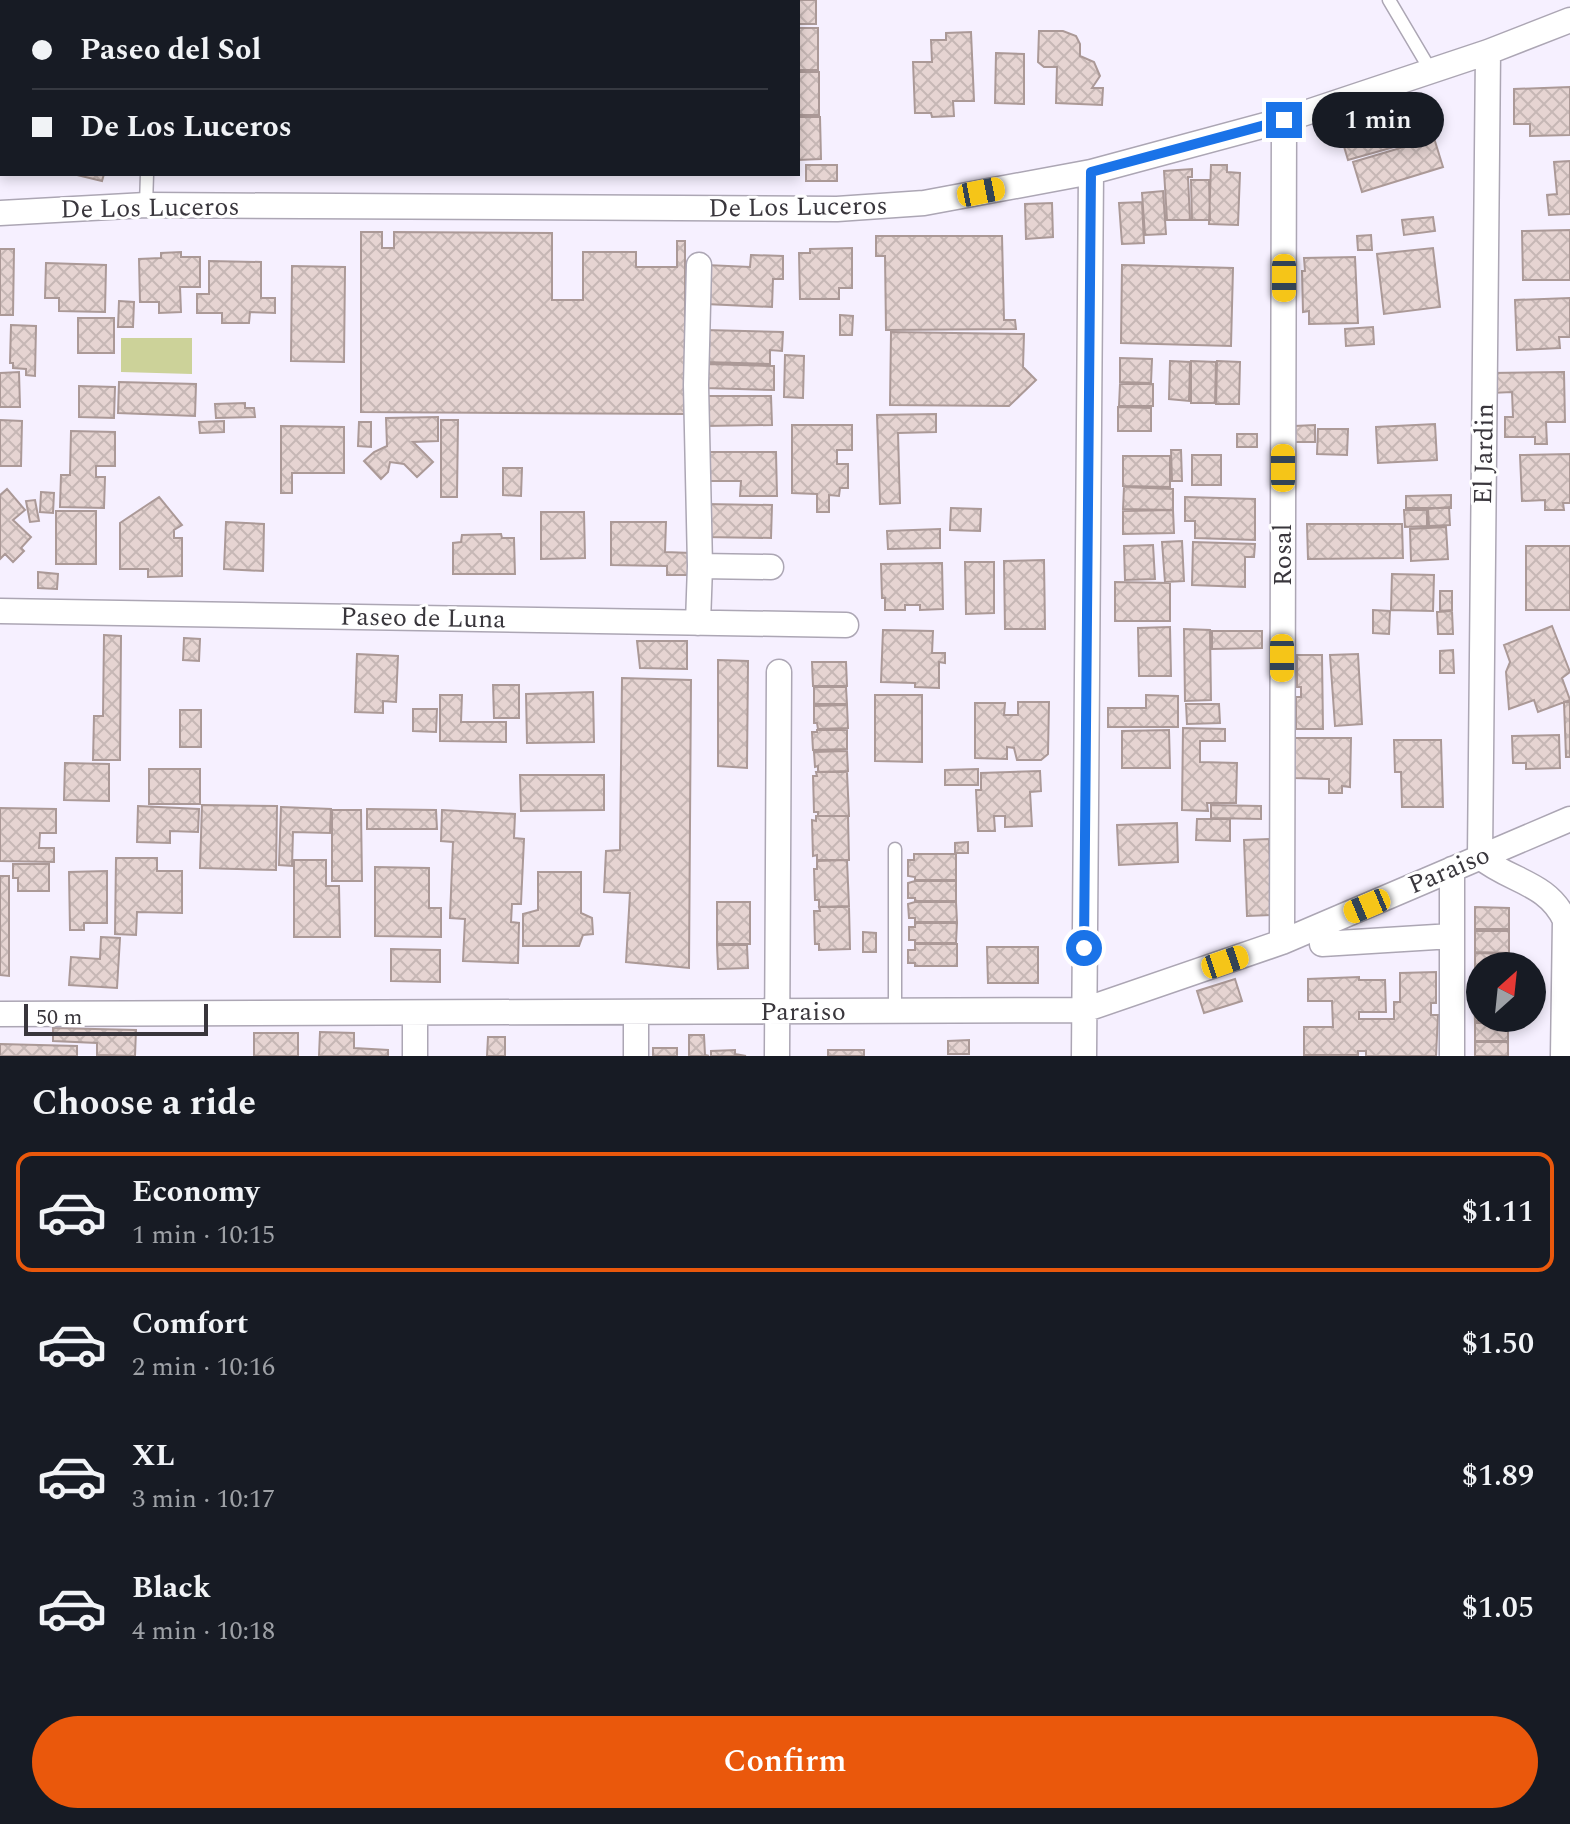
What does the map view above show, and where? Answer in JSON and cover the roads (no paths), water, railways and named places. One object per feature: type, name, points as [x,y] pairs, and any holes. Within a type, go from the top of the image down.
[{"type":"street","name":"De Los Luceros","points":[[0,213],[146,205],[837,209],[924,203],[1091,172],[1284,120],[1488,52],[1570,20]]},
{"type":"street","name":"El Jardin","points":[[1480,857],[1488,52]]},
{"type":"street","name":"Rosal","points":[[1282,942],[1284,120]]},
{"type":"street","points":[[1084,1056],[1091,172]]},
{"type":"street","points":[[698,623],[700,566],[696,385],[699,265]]},
{"type":"street","points":[[700,566],[771,567]]},
{"type":"street","name":"Paseo de Luna","points":[[0,611],[846,625]]},
{"type":"street","points":[[777,1056],[779,672]]},
{"type":"street","name":"Paraiso","points":[[0,1014],[1084,1010],[1282,942],[1570,819]]},
{"type":"street","points":[[1480,857],[1497,871],[1545,892],[1557,904],[1565,920],[1563,1056]]},
{"type":"street","points":[[1452,869],[1452,1056]]},
{"type":"street","points":[[1322,944],[1452,936]]},
{"type":"street","points":[[636,1013],[636,1056]]},
{"type":"street","points":[[415,1014],[415,1056]]},
{"type":"lane","points":[[1389,0],[1431,71]]},
{"type":"lane","points":[[146,205],[147,176]]},
{"type":"lane","points":[[895,849],[895,1011]]}]
